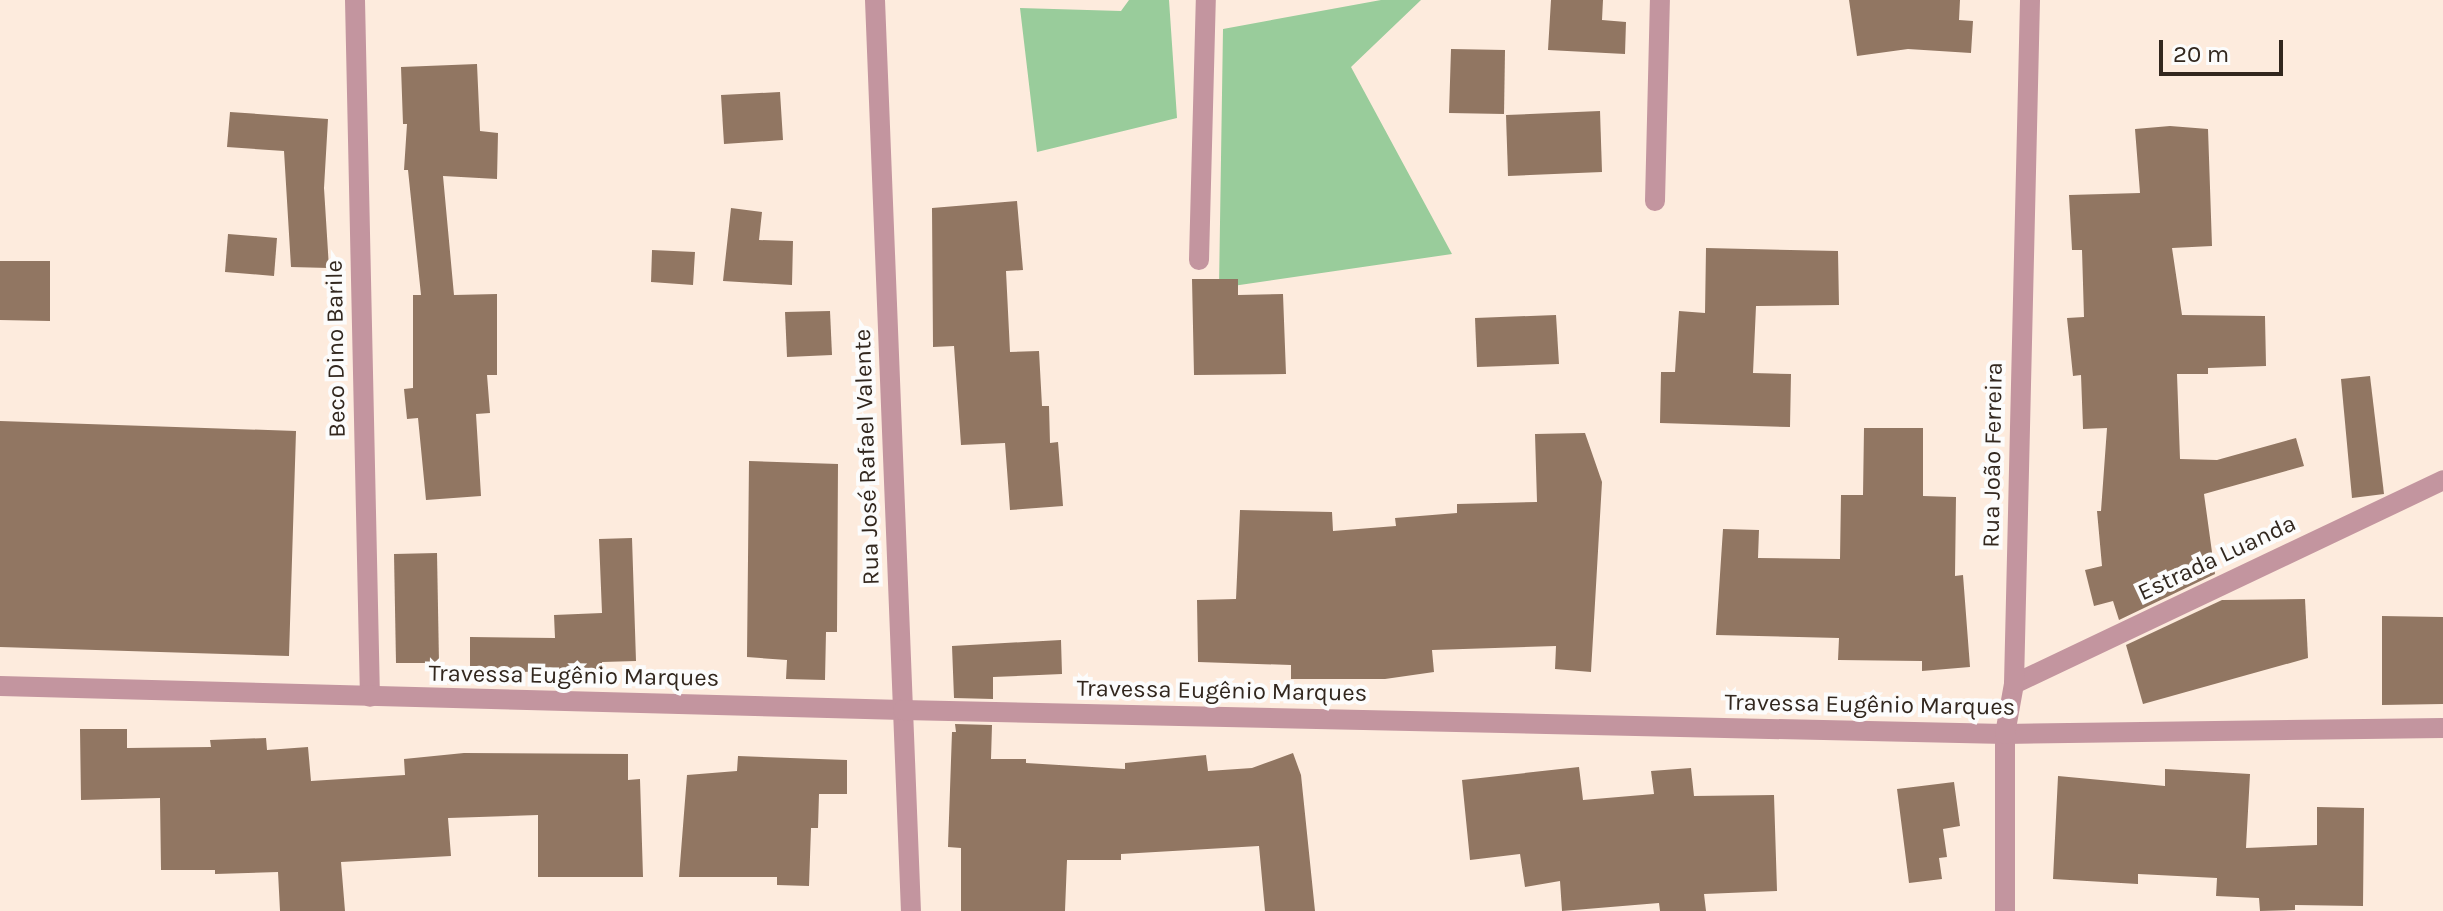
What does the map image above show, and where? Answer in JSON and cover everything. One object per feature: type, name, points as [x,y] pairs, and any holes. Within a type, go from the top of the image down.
[{"type":"street","name":"Beco Dino Barile","points":[[355,0],[370,697]]},
{"type":"street","name":"Rua José Rafael Valente","points":[[875,0],[911,911]]},
{"type":"street","points":[[1199,260],[1206,0]]},
{"type":"street","points":[[1655,201],[1660,0]]},
{"type":"street","name":"Rua João Ferreira","points":[[2005,911],[2005,734],[2014,684],[2030,0]]},
{"type":"street","name":"Estrada Luanda","points":[[2014,684],[2443,480]]},
{"type":"street","name":"Travessa Eugênio Marques","points":[[0,686],[2005,734],[2443,728]]},
{"type":"green space","points":[[1129,0],[1169,0],[1177,118],[1037,152],[1020,8],[1121,11]]},
{"type":"green space","points":[[1381,0],[1421,0],[1351,67],[1452,254],[1219,288],[1223,29]]},
{"type":"building","points":[[1551,0],[1603,0],[1602,20],[1626,22],[1625,54],[1548,50]]},
{"type":"building","points":[[1849,0],[1960,0],[1959,20],[1973,21],[1971,53],[1908,49],[1857,56]]},
{"type":"building","points":[[1451,49],[1505,50],[1504,114],[1449,113]]},
{"type":"building","points":[[477,64],[480,131],[498,133],[497,179],[443,176],[454,295],[497,294],[497,375],[487,375],[490,413],[476,414],[481,496],[426,500],[418,418],[407,419],[404,389],[413,388],[413,295],[421,295],[408,170],[404,170],[407,124],[403,124],[401,67]]},
{"type":"building","points":[[780,92],[783,140],[724,144],[721,95]]},
{"type":"building","points":[[1600,111],[1602,172],[1508,176],[1506,115]]},
{"type":"building","points":[[230,112],[328,119],[324,188],[329,268],[291,267],[284,151],[227,147]]},
{"type":"building","points":[[2170,126],[2208,129],[2212,246],[2172,248],[2182,315],[2265,316],[2266,366],[2208,368],[2208,374],[2177,374],[2180,459],[2217,460],[2296,438],[2304,466],[2204,494],[2215,574],[2119,620],[2113,601],[2094,606],[2085,570],[2102,566],[2097,511],[2101,511],[2107,428],[2083,429],[2081,375],[2073,376],[2067,318],[2084,317],[2082,250],[2072,250],[2069,195],[2140,193],[2135,129]]},
{"type":"building","points":[[1017,201],[1023,270],[1006,271],[1010,352],[1039,351],[1042,406],[1049,406],[1050,443],[1058,442],[1063,506],[1010,510],[1005,443],[961,445],[954,346],[933,347],[932,208]]},
{"type":"building","points":[[731,208],[762,212],[759,240],[793,241],[792,285],[723,281]]},
{"type":"building","points":[[228,234],[277,238],[274,276],[225,272]]},
{"type":"building","points":[[1706,248],[1838,251],[1839,305],[1756,306],[1753,373],[1791,374],[1790,427],[1660,423],[1661,372],[1675,372],[1679,311],[1705,313]]},
{"type":"building","points":[[652,250],[695,252],[693,285],[651,282]]},
{"type":"building","points":[[0,261],[50,261],[50,321],[0,320]]},
{"type":"building","points":[[1192,279],[1238,279],[1238,295],[1283,294],[1286,374],[1194,375]]},
{"type":"building","points":[[830,311],[832,355],[787,357],[785,312]]},
{"type":"building","points":[[1556,315],[1559,364],[1477,367],[1475,318]]},
{"type":"building","points":[[2370,376],[2384,494],[2352,498],[2341,379]]},
{"type":"building","points":[[0,421],[296,431],[289,656],[0,647]]},
{"type":"building","points":[[1864,428],[1923,428],[1923,496],[1956,497],[1955,576],[1963,575],[1970,667],[1922,671],[1922,661],[1838,660],[1839,638],[1716,635],[1723,529],[1759,530],[1758,558],[1840,559],[1841,495],[1863,495]]},
{"type":"building","points":[[1585,433],[1602,482],[1591,672],[1555,669],[1556,646],[1432,650],[1434,672],[1385,679],[1291,679],[1291,665],[1198,662],[1197,600],[1236,599],[1240,510],[1332,512],[1333,531],[1396,526],[1395,518],[1457,513],[1457,504],[1537,502],[1535,434]]},
{"type":"building","points":[[749,461],[838,464],[837,632],[826,632],[825,680],[786,679],[787,660],[747,657]]},
{"type":"building","points":[[632,538],[636,661],[602,662],[602,670],[470,673],[470,637],[555,638],[554,615],[602,613],[599,539]]},
{"type":"building","points":[[437,553],[439,663],[396,663],[394,554]]},
{"type":"building","points":[[2305,599],[2308,658],[2143,704],[2126,645],[2222,600]]},
{"type":"building","points":[[2382,616],[2443,617],[2443,704],[2382,705]]},
{"type":"building","points":[[1061,640],[1062,674],[993,677],[993,699],[954,698],[952,646]]},
{"type":"building","points":[[955,724],[992,725],[991,759],[1026,759],[1026,763],[1125,769],[1125,763],[1206,755],[1208,771],[1252,768],[1293,753],[1301,775],[1315,911],[1265,911],[1259,846],[1121,854],[1121,860],[1067,860],[1065,911],[961,911],[961,848],[948,847],[952,732],[956,732]]},
{"type":"building","points":[[80,729],[127,729],[127,748],[211,747],[210,740],[266,738],[267,750],[308,747],[311,781],[405,775],[404,759],[464,753],[628,754],[628,780],[640,779],[643,877],[538,877],[538,815],[448,818],[451,856],[341,862],[345,911],[280,911],[278,872],[215,874],[215,870],[161,870],[160,798],[81,800]]},
{"type":"building","points":[[738,756],[847,760],[847,794],[819,794],[818,828],[811,828],[809,886],[777,885],[777,877],[679,877],[687,775],[737,771]]},
{"type":"building","points":[[1579,767],[1583,800],[1654,794],[1651,771],[1691,768],[1694,796],[1774,795],[1777,891],[1704,894],[1706,911],[1660,911],[1659,903],[1562,911],[1560,881],[1525,887],[1520,854],[1470,860],[1462,780]]},
{"type":"building","points":[[2165,769],[2250,774],[2246,848],[2317,845],[2317,807],[2364,808],[2363,906],[2295,905],[2295,910],[2260,911],[2259,898],[2216,896],[2217,878],[2138,874],[2138,884],[2053,879],[2058,776],[2165,786]]},
{"type":"building","points":[[1954,782],[1960,826],[1943,829],[1947,857],[1939,858],[1942,879],[1909,883],[1897,789]]}]
